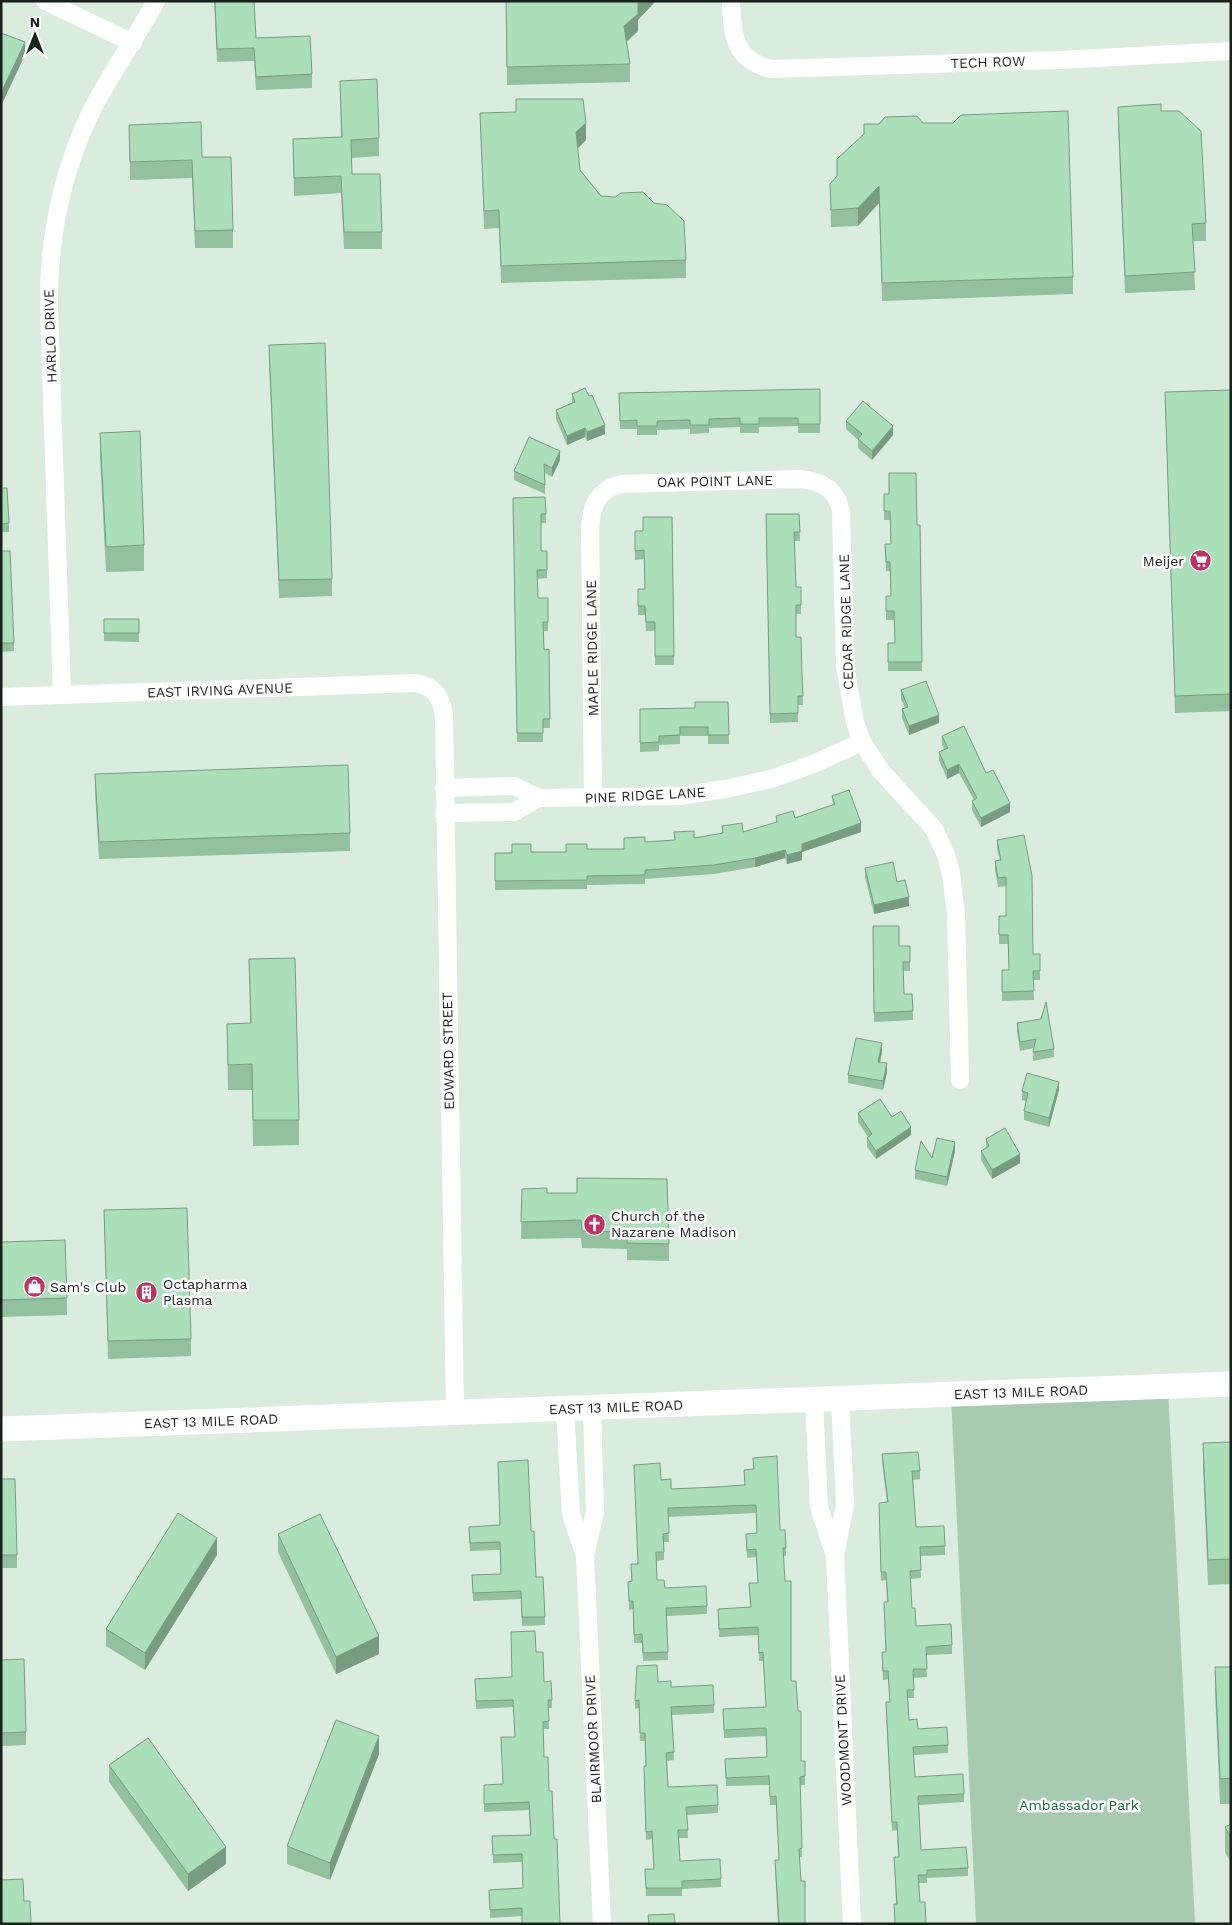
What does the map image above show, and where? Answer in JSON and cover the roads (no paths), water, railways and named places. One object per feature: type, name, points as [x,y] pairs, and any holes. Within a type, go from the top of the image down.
[{"type":"main road","name":"EAST 13 MILE ROAD","points":[[1,1429],[1231,1384]]},
{"type":"street","points":[[45,1],[133,43]]},
{"type":"street","name":"HARLO DRIVE","points":[[62,695],[49,265],[53,232],[75,150],[90,114],[156,1]]},
{"type":"street","name":"TECH ROW","points":[[731,1],[734,39],[747,58],[759,66],[780,69],[1059,60],[1231,51]]},
{"type":"street","name":"OAK POINT LANE","points":[[596,499],[610,487],[620,484],[667,482],[800,479],[820,483],[834,493]]},
{"type":"street","name":"CEDAR RIDGE LANE","points":[[834,493],[839,502],[842,525],[847,686],[862,742],[881,771],[934,828],[946,855],[951,873],[956,915],[960,1080]]},
{"type":"street","name":"MAPLE RIDGE LANE","points":[[593,798],[590,527],[596,499]]},
{"type":"street","name":"EAST IRVING AVENUE","points":[[1,697],[414,683],[428,686],[436,692]]},
{"type":"street","name":"EDWARD STREET","points":[[436,692],[442,703],[444,715],[444,813],[455,1412]]},
{"type":"street","name":"PINE RIDGE LANE","points":[[444,788],[514,786],[539,798],[680,796],[733,788],[790,772],[862,742]]},
{"type":"street","name":"PINE RIDGE LANE","points":[[444,813],[514,812],[539,798]]},
{"type":"street","name":"WOODMONT DRIVE","points":[[834,1555],[845,1504],[840,1398]]},
{"type":"street","name":"WOODMONT DRIVE","points":[[814,1399],[819,1507],[834,1555],[852,1924]]},
{"type":"street","name":"BLAIRMOOR DRIVE","points":[[592,1407],[595,1512],[585,1555],[602,1924]]},
{"type":"street","name":"BLAIRMOOR DRIVE","points":[[565,1409],[571,1516],[585,1555]]},
{"type":"place","name":"Meijer","points":[[1200,561]]},
{"type":"place","name":"Church of the Nazarene Madison","points":[[595,1224]]},
{"type":"place","name":"Sam's Club","points":[[34,1287]]},
{"type":"place","name":"Octapharma Plasma","points":[[147,1292]]},
{"type":"park label","name":"Ambassador Park","points":[[1079,1805]]}]
